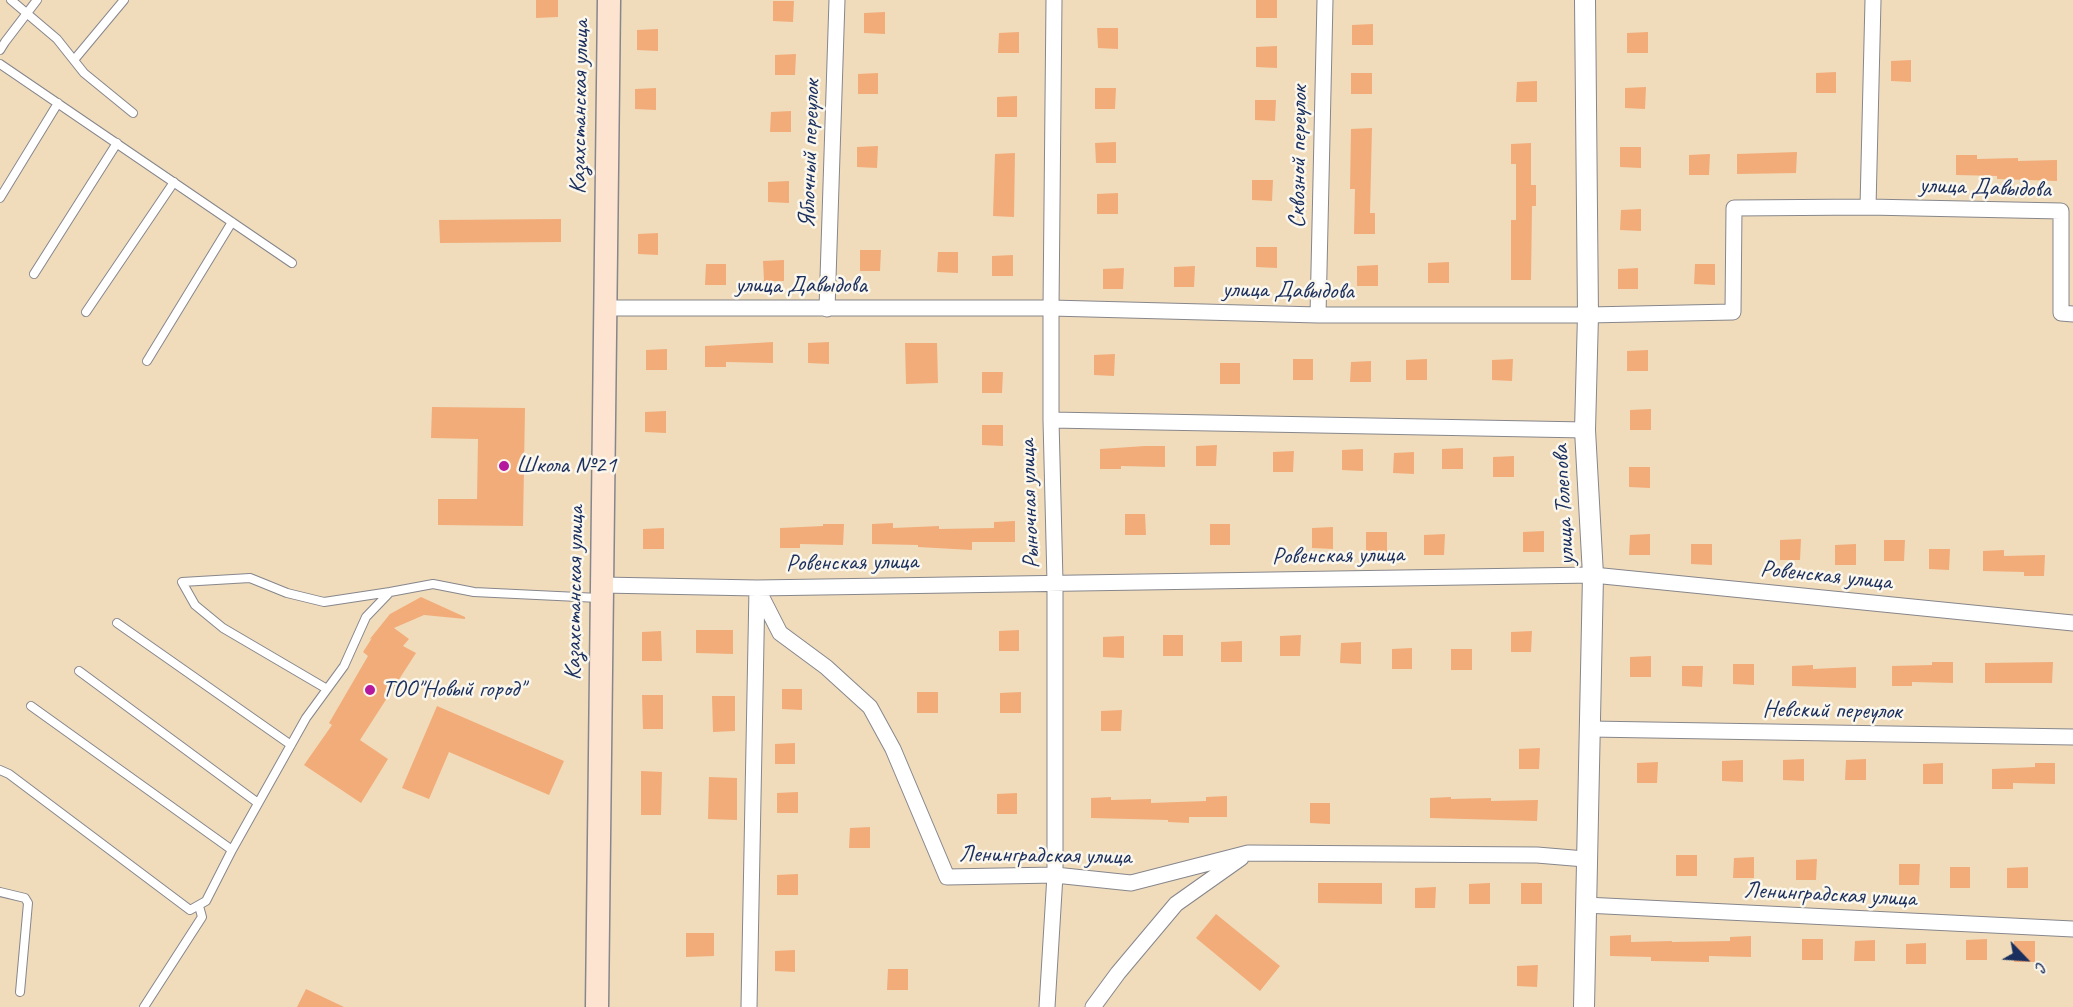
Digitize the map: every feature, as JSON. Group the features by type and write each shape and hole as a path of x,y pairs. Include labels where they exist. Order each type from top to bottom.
{"main road":[{"name":"Казахстанская улица","path":"597,1007 609,0"}],"street":[{"name":"Яблочный переулок","path":"828,309 837,0"},
{"name":"Рыночная улица","path":"1047,1007 1055,875 1055,582 1050,308 1054,0"},
{"name":"Сквозной переулок","path":"1318,315 1324,0"},
{"name":"улица Толепова","path":"1584,1007 1593,575 1585,430 1587,315 1585,0"},
{"path":"1868,207 1873,0"},
{"name":"улица Давыдова","path":"605,308 1050,308 1318,315 1587,315 1732,312 1734,208 1868,207 2061,212 2061,313 2073,314"},
{"path":"1051,420 1585,430"},
{"name":"Ровенская улица","path":"602,592 1055,582 1593,575 2073,623"},
{"path":"749,1007 758,588"},
{"name":"Ленинградская улица","path":"758,588 780,633 826,667 870,707 893,749 947,876 1055,875 1131,883 1248,853 1537,855 1586,859"},
{"name":"Невский переулок","path":"1590,729 2073,737"},
{"path":"1094,1007 1118,973 1176,904 1248,853"},
{"name":"Ленинградская улица","path":"1585,905 2073,930"}],"lane":[{"path":"11,0 57,39 84,73 134,113"},
{"path":"0,51 37,0"},
{"path":"74,60 124,0"},
{"path":"0,64 292,263"},
{"path":"0,198 58,103"},
{"path":"34,274 117,143"},
{"path":"86,312 174,182"},
{"path":"147,361 232,222"},
{"path":"327,689 223,628 195,605 182,582 250,578 287,593 324,602 433,584 474,592 602,592"},
{"path":"0,770 9,774 190,910 199,906 206,901 306,718 344,666 366,617 390,592"},
{"path":"117,623 291,745"},
{"path":"79,671 258,803"},
{"path":"31,706 232,850"},
{"path":"0,892 25,898 28,903 20,992"},
{"path":"144,1007 202,917 199,906"}],"building":[{"path":"536,0 558,0 558,17 536,18"},
{"path":"1256,0 1277,0 1277,18 1256,18"},
{"path":"773,1 794,1 793,22 773,21"},
{"path":"885,12 885,34 864,33 864,13"},
{"path":"1373,24 1373,45 1352,45 1352,25"},
{"path":"1097,28 1118,28 1118,49 1098,48"},
{"path":"658,29 658,51 637,50 637,30"},
{"path":"1019,32 1019,53 998,53 999,33"},
{"path":"1648,32 1648,53 1627,53 1627,33"},
{"path":"1277,46 1277,68 1256,67 1256,47"},
{"path":"796,54 795,75 775,75 775,55"},
{"path":"1911,60 1911,82 1891,81 1891,61"},
{"path":"1836,72 1836,93 1816,93 1816,73"},
{"path":"878,73 878,94 858,94 858,74"},
{"path":"1351,73 1372,73 1372,94 1351,94"},
{"path":"1537,81 1537,102 1516,102 1517,82"},
{"path":"1646,87 1645,109 1625,108 1625,88"},
{"path":"656,88 656,110 635,109 635,89"},
{"path":"1095,88 1116,88 1115,109 1095,109"},
{"path":"1017,96 1017,117 997,117 997,97"},
{"path":"1255,100 1276,100 1275,121 1255,120"},
{"path":"791,111 791,132 770,132 771,112"},
{"path":"1372,128 1370,213 1375,213 1375,234 1354,234 1355,189 1350,189 1351,129"},
{"path":"1116,142 1116,163 1096,163 1095,143"},
{"path":"1531,143 1531,185 1536,185 1536,206 1532,206 1531,280 1511,280 1511,220 1516,220 1516,164 1511,164 1511,144"},
{"path":"878,146 877,168 857,167 857,147"},
{"path":"1620,147 1641,147 1641,168 1620,167"},
{"path":"1797,152 1796,173 1737,174 1737,154"},
{"path":"1015,153 1014,217 993,216 995,154"},
{"path":"1710,154 1709,175 1689,175 1689,155"},
{"path":"1956,155 1977,155 1977,159 2057,160 2057,181 1956,175"},
{"path":"1252,180 1273,180 1272,201 1252,200"},
{"path":"789,181 789,203 768,202 768,182"},
{"path":"1118,193 1118,214 1097,214 1097,194"},
{"path":"1641,209 1641,231 1620,230 1621,210"},
{"path":"561,219 561,242 440,243 439,220"},
{"path":"658,233 658,255 638,254 638,234"},
{"path":"1256,247 1277,247 1277,268 1256,267"},
{"path":"860,250 881,250 880,271 860,271"},
{"path":"938,252 958,252 958,273 937,272"},
{"path":"1013,255 1013,276 992,276 992,256"},
{"path":"784,260 784,281 764,281 763,261"},
{"path":"1449,262 1449,283 1428,283 1428,263"},
{"path":"706,264 726,264 726,285 705,285"},
{"path":"1695,264 1715,264 1715,285 1694,284"},
{"path":"1378,265 1378,286 1357,286 1357,266"},
{"path":"1195,266 1194,287 1174,287 1174,267"},
{"path":"1124,268 1123,289 1103,289 1103,269"},
{"path":"1638,268 1638,289 1618,289 1618,269"},
{"path":"773,342 773,363 726,362 726,367 705,367 705,346"},
{"path":"829,342 829,364 808,363 808,343"},
{"path":"905,343 937,343 938,383 906,384"},
{"path":"667,349 667,370 646,370 646,350"},
{"path":"1648,350 1648,371 1627,371 1627,351"},
{"path":"1115,354 1114,376 1094,375 1094,355"},
{"path":"1293,359 1313,359 1313,380 1293,380"},
{"path":"1427,359 1427,380 1406,380 1406,360"},
{"path":"1513,359 1512,381 1492,380 1492,360"},
{"path":"1371,361 1371,382 1350,382 1351,362"},
{"path":"1220,363 1240,363 1240,384 1220,384"},
{"path":"982,372 1003,372 1002,393 982,393"},
{"path":"432,407 525,408 523,526 438,525 438,499 477,499 478,439 431,438"},
{"path":"1651,409 1651,430 1630,430 1630,410"},
{"path":"666,411 666,433 645,432 645,412"},
{"path":"982,425 1003,425 1003,446 982,445"},
{"path":"1217,445 1216,466 1196,466 1196,446"},
{"path":"1165,446 1165,467 1121,466 1121,469 1100,469 1100,449"},
{"path":"1463,448 1463,469 1442,469 1442,449"},
{"path":"1363,449 1363,471 1342,470 1342,450"},
{"path":"1294,451 1293,472 1273,472 1273,452"},
{"path":"1414,452 1414,474 1393,473 1394,453"},
{"path":"1514,456 1514,477 1493,477 1493,457"},
{"path":"1629,467 1650,467 1650,488 1629,487"},
{"path":"1125,514 1145,514 1146,535 1125,535"},
{"path":"1015,521 1015,542 972,542 972,550 872,544 872,524 893,523 893,528 939,526 939,529 994,528 994,522"},
{"path":"823,524 844,524 843,545 800,544 800,548 780,548 780,528 823,526"},
{"path":"1210,524 1230,524 1230,545 1210,545"},
{"path":"1333,527 1333,549 1312,548 1312,528"},
{"path":"664,528 664,549 643,549 643,529"},
{"path":"1544,531 1544,552 1523,552 1523,532"},
{"path":"1366,532 1387,532 1387,553 1366,553"},
{"path":"1445,534 1444,555 1424,555 1424,535"},
{"path":"1650,534 1650,555 1629,555 1630,535"},
{"path":"1801,539 1800,560 1780,560 1780,540"},
{"path":"1884,540 1905,540 1904,561 1884,561"},
{"path":"1691,544 1712,544 1712,565 1691,564"},
{"path":"1856,544 1856,565 1835,565 1835,545"},
{"path":"1929,549 1950,549 1949,570 1929,569"},
{"path":"2004,550 2004,556 2045,555 2044,576 2024,576 2024,572 1983,571 1983,551"},
{"name":"ТОО\"Новый город\"","path":"421,597 465,619 424,615 394,628 409,639 403,646 416,653 360,740 388,759 361,803 304,765 332,725 329,723 368,656 363,652 372,638 369,640 390,614"},
{"path":"696,630 733,630 733,654 696,653"},
{"path":"1019,630 1019,651 999,651 999,631"},
{"path":"661,631 662,661 642,661 642,632"},
{"path":"1532,631 1531,652 1511,652 1511,632"},
{"path":"1163,635 1183,635 1183,656 1163,656"},
{"path":"1301,635 1300,656 1280,656 1280,636"},
{"path":"1124,636 1124,658 1103,657 1103,637"},
{"path":"1242,641 1242,662 1221,662 1221,642"},
{"path":"1361,642 1361,664 1340,663 1341,643"},
{"path":"1412,648 1412,669 1392,669 1392,649"},
{"path":"1451,649 1472,649 1472,670 1451,670"},
{"path":"1651,656 1651,677 1630,677 1630,657"},
{"path":"1932,662 1953,662 1953,683 1912,682 1912,686 1892,686 1892,666 1932,665"},
{"path":"2053,662 2052,683 1985,683 1985,663"},
{"path":"1733,664 1754,664 1754,685 1733,684"},
{"path":"1813,665 1813,669 1856,667 1856,688 1792,686 1792,666"},
{"path":"1682,666 1703,666 1702,687 1682,686"},
{"path":"782,689 802,689 802,710 782,709"},
{"path":"917,692 938,692 938,713 917,713"},
{"path":"1021,692 1021,713 1000,713 1000,693"},
{"path":"642,695 663,695 663,729 643,729"},
{"path":"712,696 735,696 735,731 713,732"},
{"path":"437,706 564,761 549,795 449,752 429,799 402,788"},
{"path":"1122,710 1121,731 1101,731 1101,711"},
{"path":"795,743 795,764 775,764 775,744"},
{"path":"1540,748 1539,769 1519,769 1519,749"},
{"path":"1804,759 1804,781 1783,780 1783,760"},
{"path":"1866,759 1866,780 1845,780 1846,760"},
{"path":"1743,760 1743,782 1722,781 1722,761"},
{"path":"1658,762 1657,783 1637,783 1637,763"},
{"path":"1943,763 1943,784 1923,784 1923,764"},
{"path":"2035,763 2055,763 2055,784 2013,783 2013,789 1992,789 1992,769 2035,767"},
{"path":"641,771 662,772 661,815 641,815"},
{"path":"709,777 737,778 737,820 708,819"},
{"path":"798,792 798,813 777,813 777,793"},
{"path":"1017,793 1017,814 997,814 997,794"},
{"path":"1227,796 1227,817 1189,817 1189,823 1168,822 1168,820 1091,818 1091,798 1151,799 1151,803 1206,801 1206,797"},
{"path":"1451,797 1451,799 1491,798 1491,801 1538,800 1537,821 1430,818 1430,798"},
{"path":"1310,803 1330,803 1330,824 1310,823"},
{"path":"870,827 870,848 849,848 850,828"},
{"path":"1676,855 1697,855 1697,876 1676,876"},
{"path":"1754,857 1754,878 1733,878 1734,858"},
{"path":"1817,859 1816,880 1796,880 1796,860"},
{"path":"1899,864 1920,864 1919,885 1899,885"},
{"path":"1950,867 1970,867 1970,888 1950,888"},
{"path":"2028,867 2028,888 2007,888 2007,868"},
{"path":"798,874 798,895 777,895 777,875"},
{"path":"1318,883 1382,883 1382,904 1318,903"},
{"path":"1490,883 1490,904 1469,904 1469,884"},
{"path":"1521,883 1542,883 1542,904 1521,904"},
{"path":"1436,887 1435,908 1415,908 1415,888"},
{"path":"1216,914 1280,966 1260,991 1196,938"},
{"path":"686,933 714,933 714,956 686,957"},
{"path":"1631,935 1631,942 1730,941 1730,937 1751,936 1751,957 1709,956 1709,962 1651,961 1651,957 1610,956 1610,936"},
{"path":"1802,939 1823,939 1823,960 1802,960"},
{"path":"1987,939 1987,960 1966,960 1966,940"},
{"path":"1875,940 1875,961 1854,961 1855,941"},
{"path":"2014,941 2035,941 2035,962 2014,962"},
{"path":"1926,943 1926,964 1906,964 1906,944"},
{"path":"795,950 795,972 775,971 775,951"},
{"path":"1538,965 1537,987 1517,986 1517,966"},
{"path":"888,969 908,969 908,990 887,990"},
{"path":"306,989 344,1007 297,1007"}],"place":[{"name":"Школа №21","path":"504,466"},
{"name":"ТОО\"Новый город\"","path":"370,690"}]}
